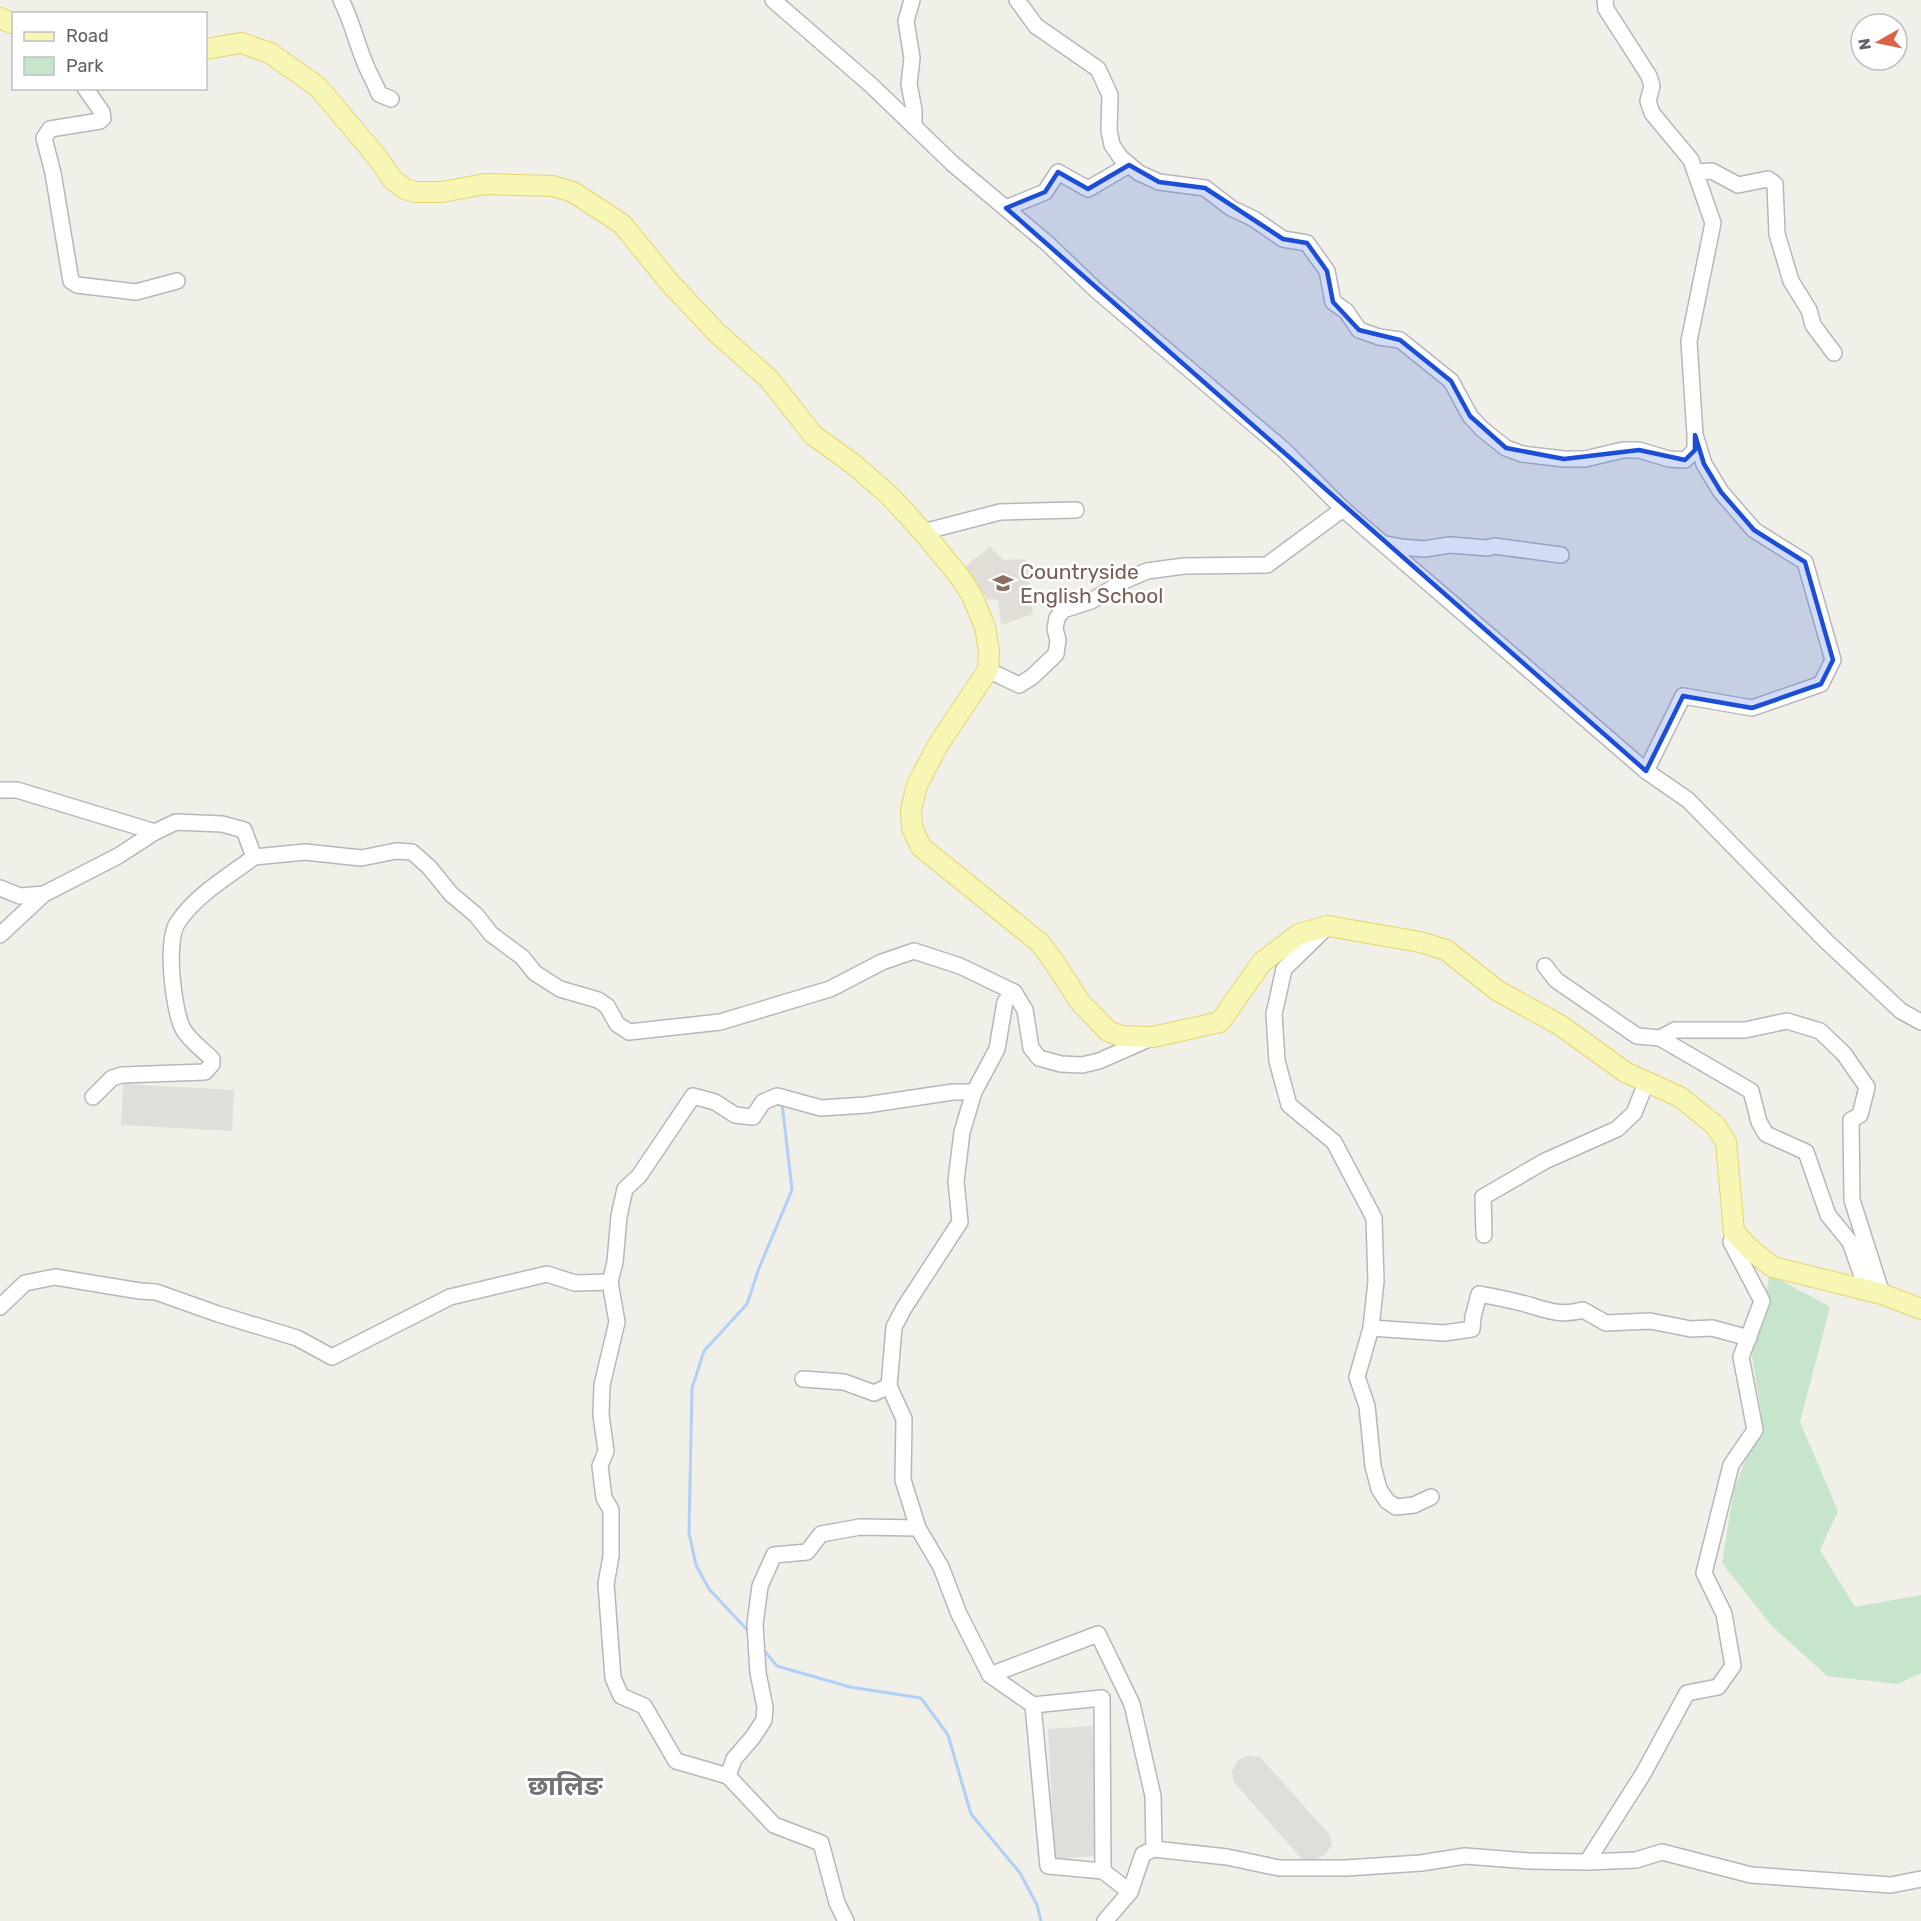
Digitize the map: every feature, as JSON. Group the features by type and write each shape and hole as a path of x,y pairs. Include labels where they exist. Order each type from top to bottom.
{"main road":[{"path":"207,49 241,43 270,53 318,87 393,180 405,189 416,192 442,192 485,184 553,186 573,192 622,224 670,283 717,333 769,379 813,435 852,463 890,496 960,577 972,596 985,627 989,651 988,670 938,746 917,785 911,810 912,828 921,847 937,862 1040,943 1080,1002 1108,1031 1121,1036 1153,1037 1220,1022 1262,962 1299,934 1328,926 1420,942 1446,950 1498,991 1560,1025 1625,1072 1680,1097 1715,1125 1726,1142 1734,1232 1751,1250 1773,1267 1875,1292 1921,1310"}],"street":[{"path":"341,0 351,20 366,66 380,94 391,99"},
{"path":"772,0 872,86 953,164 1006,208 1096,290 1284,450 1343,509 1646,771 1688,800 1826,941 1901,1011 1921,1022"},
{"path":"912,0 906,21 912,57 909,84 914,110 914,127"},
{"path":"1017,0 1036,26 1098,69 1110,95 1109,130 1112,145 1121,158 1139,172 1159,182 1205,188 1231,208 1254,219 1283,239 1307,243 1327,272 1333,302 1346,311 1359,330 1379,337 1400,340 1450,381 1470,417 1494,440 1522,454 1564,459 1585,459 1623,450 1639,450 1669,459 1685,460 1695,450 1689,341 1713,223 1691,160 1652,113 1648,101 1652,86 1649,76 1606,9 1605,0"},
{"path":"86,90 102,112 103,118 100,121 50,129 44,138 53,173 71,281 77,285 136,292 177,281"},
{"path":"1006,208 1045,192 1058,172 1088,189 1129,165"},
{"path":"1696,172 1712,171 1738,185 1768,179 1774,184 1777,234 1791,281 1809,310 1813,326 1834,353"},
{"path":"1646,771 1683,696 1752,708 1821,684 1833,660 1805,562 1754,530 1721,492 1704,464 1695,435"},
{"path":"988,670 1019,684 1032,677 1056,654 1058,640 1055,630 1057,618 1063,610 1091,601 1126,580 1147,571 1184,566 1267,565 1343,509"},
{"path":"923,532 1000,512 1076,510"},
{"path":"1383,543 1401,548 1424,549 1457,545 1488,548 1494,546 1561,555"},
{"path":"0,790 17,790 155,832"},
{"path":"0,935 44,894 118,856 155,832 176,822 222,824 244,830 254,857"},
{"path":"93,1097 112,1078 122,1075 206,1072 212,1065 212,1059 185,1032 177,1016 172,973 172,940 176,923 199,898 254,857 305,852 361,858 396,851 412,852 429,867 451,894 476,915 491,934 522,957 535,973 560,989 598,1000 607,1006 617,1024 629,1032 731,1019 830,989 882,962 914,951 960,966 1014,992 1025,1010 1031,1048 1039,1058 1061,1064 1082,1065 1099,1061 1153,1037"},
{"path":"0,888 20,896 44,894"},
{"path":"1328,926 1284,969 1274,1014 1277,1061 1289,1105 1334,1142 1374,1218 1376,1281 1371,1328 1357,1377 1367,1406 1373,1466 1379,1489 1387,1501 1396,1506 1414,1506 1431,1497"},
{"path":"1545,966 1556,980 1637,1036 1660,1038 1751,1091 1759,1122 1766,1134 1806,1152 1828,1215 1850,1242 1875,1292"},
{"path":"1014,992 1005,1002 997,1049 974,1092 962,1132 956,1181 960,1222 894,1327 889,1386 904,1419 903,1480 918,1528 941,1567 959,1614 990,1675 1032,1705 1102,1698 1103,1871"},
{"path":"1660,1038 1675,1030 1745,1030 1788,1021 1820,1031 1844,1054 1867,1087 1860,1115 1851,1120 1852,1200 1875,1292"},
{"path":"1484,1235 1483,1197 1545,1161 1617,1129 1634,1113 1646,1083"},
{"path":"846,1921 837,1903 821,1843 774,1825 728,1776 676,1761 644,1706 621,1696 613,1678 606,1584 611,1556 611,1510 604,1498 600,1466 606,1451 601,1415 602,1384 617,1322 610,1282 615,1262 619,1216 625,1189 639,1176 693,1096 715,1102 735,1115 753,1117 763,1102 777,1096 821,1108 866,1105 953,1092 974,1092"},
{"path":"1587,1862 1643,1774 1687,1693 1718,1687 1733,1666 1724,1614 1704,1574 1731,1465 1755,1430 1741,1357 1762,1300 1731,1242 1734,1232"},
{"path":"0,1307 25,1283 55,1276 156,1292 297,1338 332,1357 450,1297 547,1274 575,1283 610,1282"},
{"path":"1371,1328 1444,1333 1473,1329 1473,1317 1479,1294 1556,1313 1570,1314 1583,1310 1606,1323 1650,1322 1691,1329 1712,1328 1749,1338"},
{"path":"803,1379 844,1382 873,1393 889,1386"},
{"path":"728,1776 734,1760 764,1720 765,1707 758,1673 755,1624 760,1586 774,1555 807,1552 821,1534 860,1527 918,1528"},
{"path":"990,1675 1098,1634 1132,1704 1153,1796 1154,1849"},
{"path":"1032,1705 1048,1866 1103,1871 1130,1892"},
{"path":"1105,1921 1130,1892 1143,1854 1154,1849 1227,1857 1279,1868 1421,1863 1466,1856 1529,1861 1636,1860 1662,1852 1751,1875 1891,1885 1921,1879"}],"highlighted area":[{"path":"1129,165 1159,182 1205,188 1283,239 1307,243 1327,271 1333,302 1359,330 1400,340 1451,381 1470,416 1506,448 1564,459 1639,450 1685,460 1695,450 1695,435 1704,464 1721,492 1754,530 1805,562 1833,660 1821,684 1752,708 1683,696 1646,771 1006,208 1045,192 1058,172 1088,189"}],"shaded area":[{"name":"Countryside English School","path":"990,547 1004,560 1026,559 1033,614 1001,625 998,600 987,599 965,568"},
{"path":"123,1084 234,1090 232,1131 121,1125"},
{"path":"1092,1726 1099,1856 1055,1859 1048,1729"},
{"path":"1247,1756 1260,1757 1329,1834 1332,1845 1325,1855 1313,1860 1301,1858 1233,1781 1232,1770 1238,1760"}],"green space":[{"path":"1770,1274 1830,1307 1800,1422 1838,1511 1820,1550 1855,1607 1921,1595 1921,1673 1898,1684 1827,1676 1771,1625 1722,1563 1734,1489 1762,1419 1752,1356"}],"waterway":[{"path":"750,1633 709,1589 696,1565 689,1533 692,1388 704,1351 747,1304 759,1268 792,1190 782,1103"},
{"path":"762,1648 777,1666 850,1687 921,1698 948,1735 971,1814 1020,1873 1037,1905 1041,1921"}],"place":[{"name":"Countryside English School","path":"1003,583"}],"district":[{"name":"छालिङ","path":"565,1786"}]}
